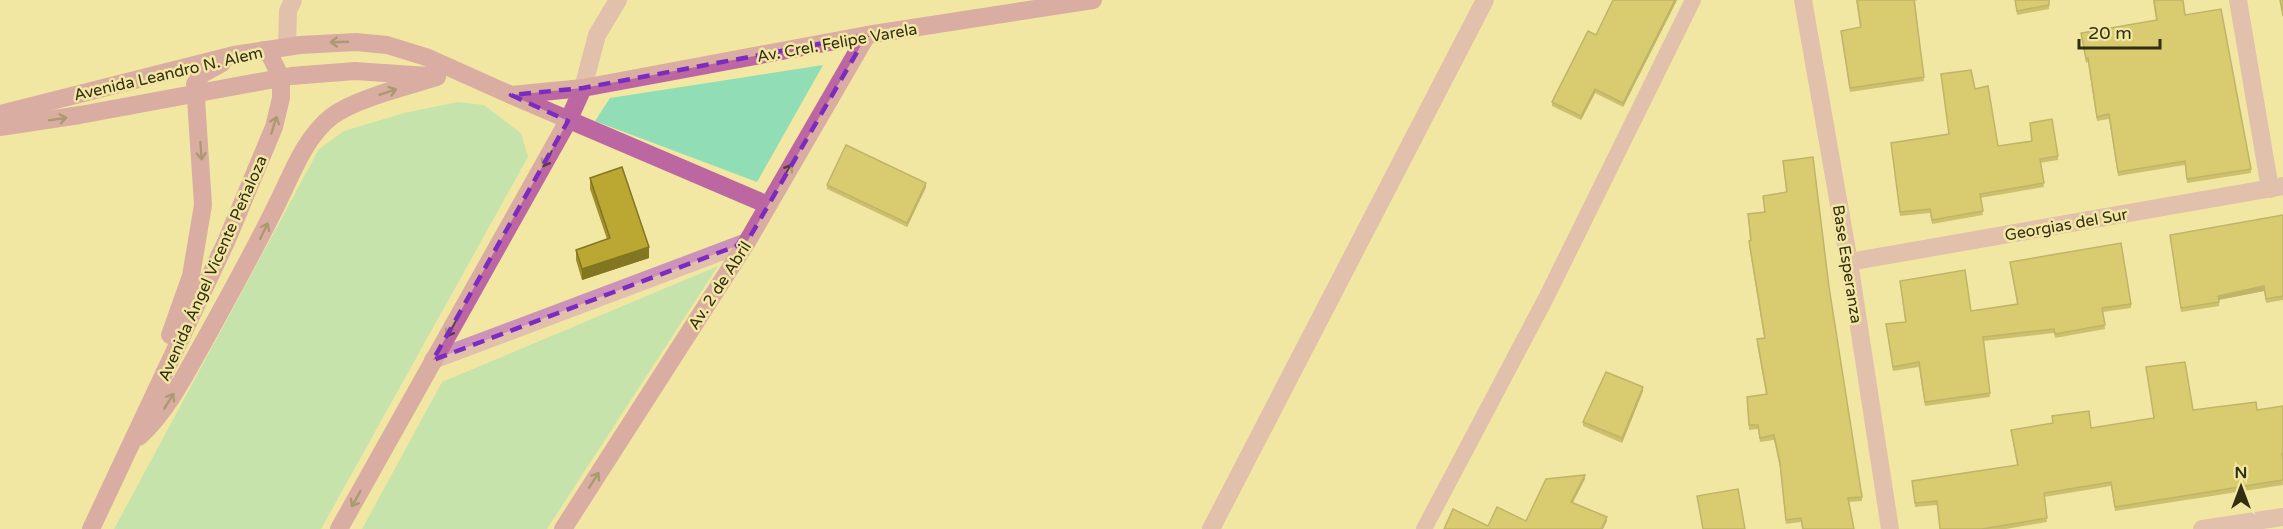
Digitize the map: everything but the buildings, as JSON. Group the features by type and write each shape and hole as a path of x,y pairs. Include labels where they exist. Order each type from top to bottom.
{"street":[{"path":"287,47 288,11 293,0"},
{"path":"339,529 568,121 583,88 597,35 618,0"},
{"name":"Av. Crel. Felipe Varela","path":"583,88 867,35 1093,0"},
{"path":"1211,529 1485,0"},
{"name":"Base Esperanza","path":"1803,0 1848,262 1890,529"},
{"path":"2238,0 2277,188"},
{"name":"Av. 2 de Abril","path":"562,529 747,242 867,35"},
{"name":"Avenida Leandro N. Alem","path":"0,114 243,53 356,42 387,45 426,57 511,95 583,88"},
{"path":"264,50 271,57 281,78"},
{"path":"91,529 113,485 129,434 178,317 191,276 203,205 195,84 202,74 243,53"},
{"name":"Avenida Leandro N. Alem","path":"0,127 318,73 355,71 474,80"},
{"path":"131,445 157,420 188,371 247,265 305,148 320,127 332,116 379,95 437,77"},
{"name":"Avenida Ángel Vicente Peñaloza","path":"113,485 260,164 274,127 281,98 281,78"},
{"path":"511,95 768,205"},
{"name":"Georgias del Sur","path":"1848,262 2277,188"},
{"path":"433,360 747,242"},
{"path":"2202,529 2283,517"}],"lane":[{"path":"1424,529 1546,298 1693,0"}],"highlighted area":[{"path":"867,35 747,242 433,360 568,121 511,95 583,88"}],"green space":[{"path":"823,65 757,182 595,121 610,98"},
{"path":"458,102 484,105 521,133 528,157 321,529 114,529 319,149 344,131 404,113"},
{"path":"718,266 547,529 362,529 442,382"}]}
